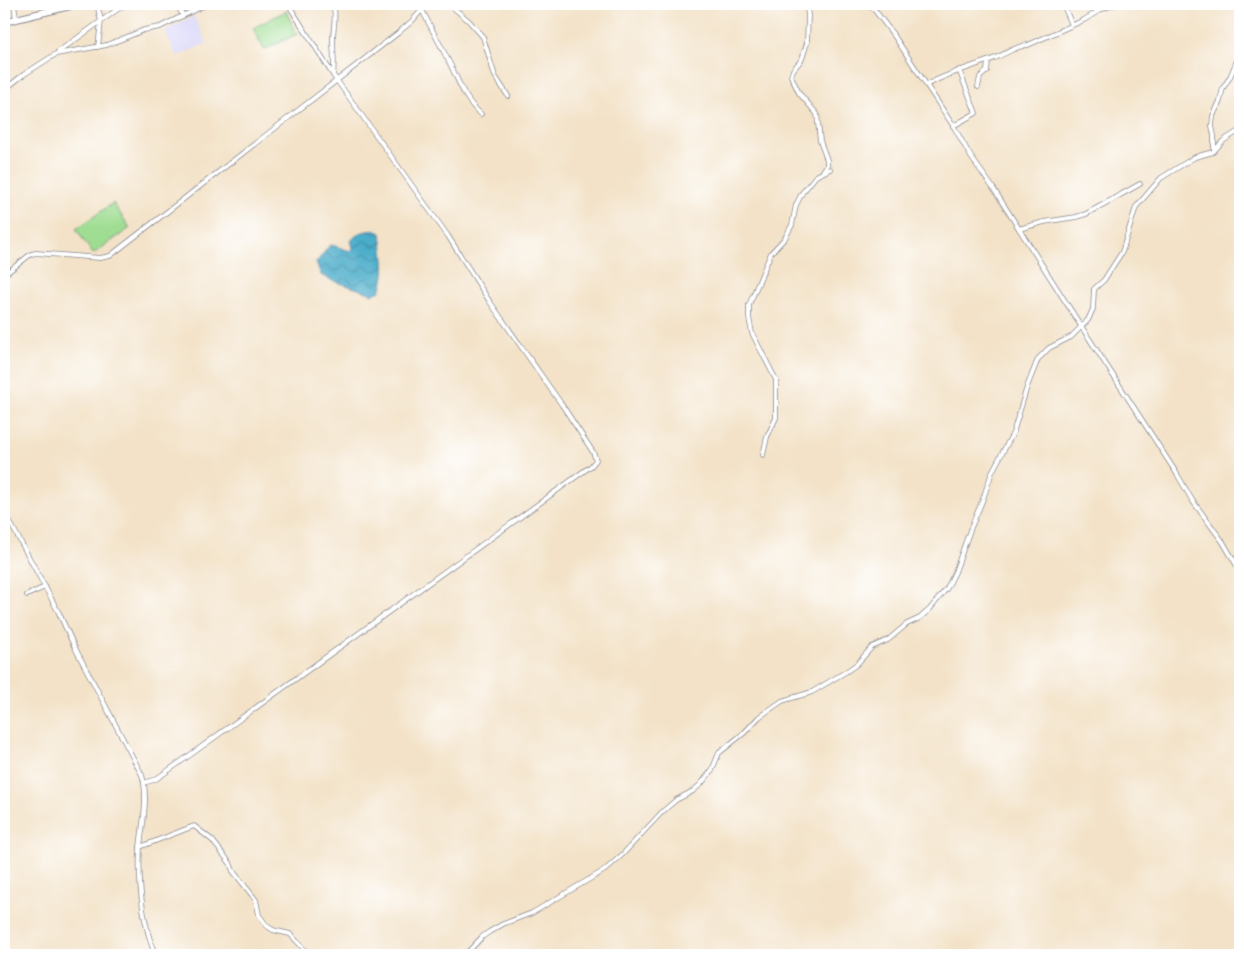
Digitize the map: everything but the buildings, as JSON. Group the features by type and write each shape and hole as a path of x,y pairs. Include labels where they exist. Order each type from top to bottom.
{"highway":[{"path":"4,22 75,4"}],"street":[{"path":"14,4 16,19"},
{"path":"97,4 101,21 98,47"},
{"path":"4,90 23,74 56,54 125,4"},
{"path":"177,4 183,16"},
{"path":"56,54 98,47 144,30 160,27 207,4"},
{"path":"144,783 156,779 179,763 596,462 596,457 562,405 490,302 448,236 333,75 288,4"},
{"path":"333,75 335,64 333,34 336,15 334,4"},
{"path":"417,4 448,60 464,95 472,107 481,114"},
{"path":"4,275 31,254 36,253 92,258 110,256 398,33 427,4"},
{"path":"449,4 469,21 483,37 495,76 508,96"},
{"path":"806,4 808,15 807,43 801,61 793,70 791,76 799,93 817,114 820,141 827,160 827,165 822,173"},
{"path":"870,4 895,38 953,126 971,157 993,188 1192,500 1223,542 1240,571"},
{"path":"1063,4 1072,25"},
{"path":"1099,4 1105,8"},
{"path":"926,85 959,70 988,61 1116,4"},
{"path":"1216,5 1223,4"},
{"path":"1214,151 1212,126 1214,116 1223,88 1240,53"},
{"path":"978,87 980,77 987,71 988,61"},
{"path":"953,126 976,113 959,70"},
{"path":"465,955 489,932 503,924 532,913 605,870 622,855 662,812 676,800 693,791 701,784 712,770 719,753 752,726 759,717 782,701 812,692 847,671 857,664 872,647 888,640 909,622 917,620 930,608 947,588 955,572 994,466 1013,433 1026,387 1038,359 1050,348 1071,337 1088,320 1092,312 1094,289 1104,280 1122,252 1132,216 1139,203 1163,176 1196,157 1214,151 1223,141 1240,130"},
{"path":"763,455 767,437 776,418 776,380 752,333 749,305 771,253 785,238 792,225 796,205 802,193 816,176 830,169"},
{"path":"1019,229 1086,214 1140,184"},
{"path":"4,511 135,760 144,783 145,796 139,869 147,928 156,955"},
{"path":"26,595 45,587"},
{"path":"140,847 194,826 212,840 230,864 256,900 259,915 268,928 290,934 307,955"}],"shaded area":[{"path":"194,16 207,43 177,56 165,31"}],"green space":[{"path":"286,11 297,34 264,50 253,28"},
{"path":"113,203 130,228 93,254 76,229"}],"water":[{"path":"374,230 381,233 384,255 384,277 380,291 373,294 321,275 316,263 330,245 352,251 351,241 353,238 361,233"}]}
